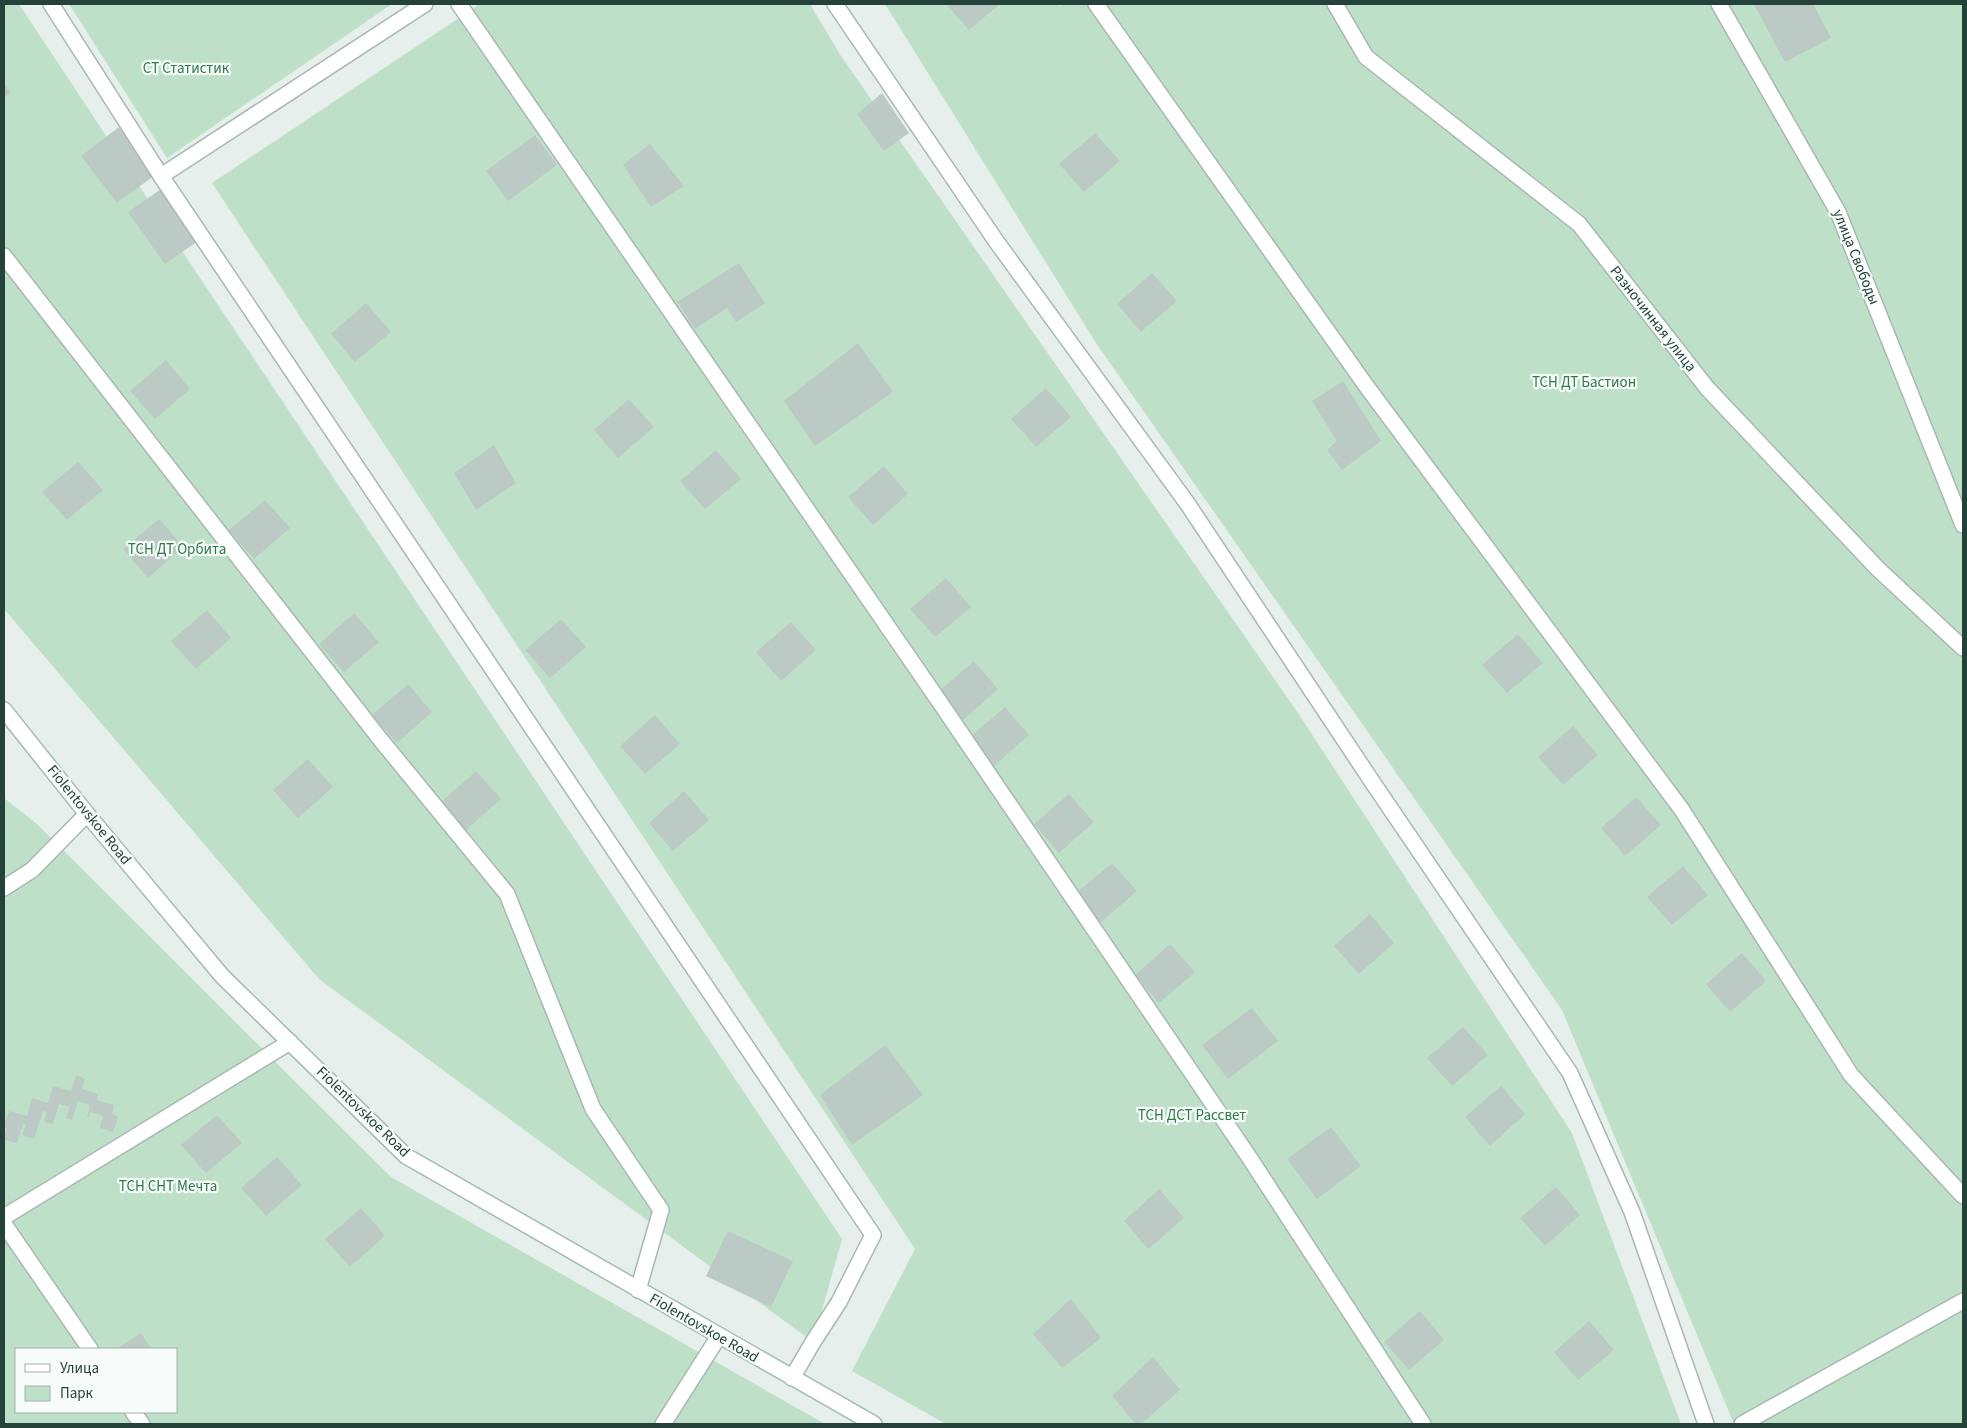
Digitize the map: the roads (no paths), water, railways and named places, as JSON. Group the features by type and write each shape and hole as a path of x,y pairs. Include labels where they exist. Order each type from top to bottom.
{"street":[{"path":"51,4 161,176 873,1235 839,1302 792,1378"},
{"path":"161,176 425,4"},
{"path":"459,4 941,704 1232,1132 1423,1424"},
{"path":"835,4 996,241 1187,503 1373,783 1570,1074 1632,1212 1706,1424"},
{"path":"1096,4 1367,387 1682,810 1852,1075 1963,1196"},
{"name":"Разночинная улица","path":"1335,4 1366,57 1579,224 1707,388 1878,570 1963,648"},
{"name":"улица Свободы","path":"1719,4 1838,212 1963,525"},
{"path":"4,256 380,739 507,894 593,1109 661,1210 638,1290"},
{"name":"Fiolentovskoe Road","path":"4,710 87,814 222,976 406,1156 874,1424"},
{"path":"4,888 32,870 87,814"},
{"path":"4,1217 290,1042"},
{"path":"4,1224 89,1348"},
{"path":"1742,1424 1963,1301"},
{"path":"663,1424 720,1336"},
{"path":"134,1413 142,1424"}],"park label":[{"name":"СТ Статистик","path":"186,68"},
{"name":"ТСН ДТ Бастион","path":"1584,382"},
{"name":"ТСН ДТ Орбита","path":"177,549"},
{"name":"ТСН ДСТ Рассвет","path":"1192,1115"},
{"name":"ТСН СНТ Мечта","path":"168,1186"}]}
